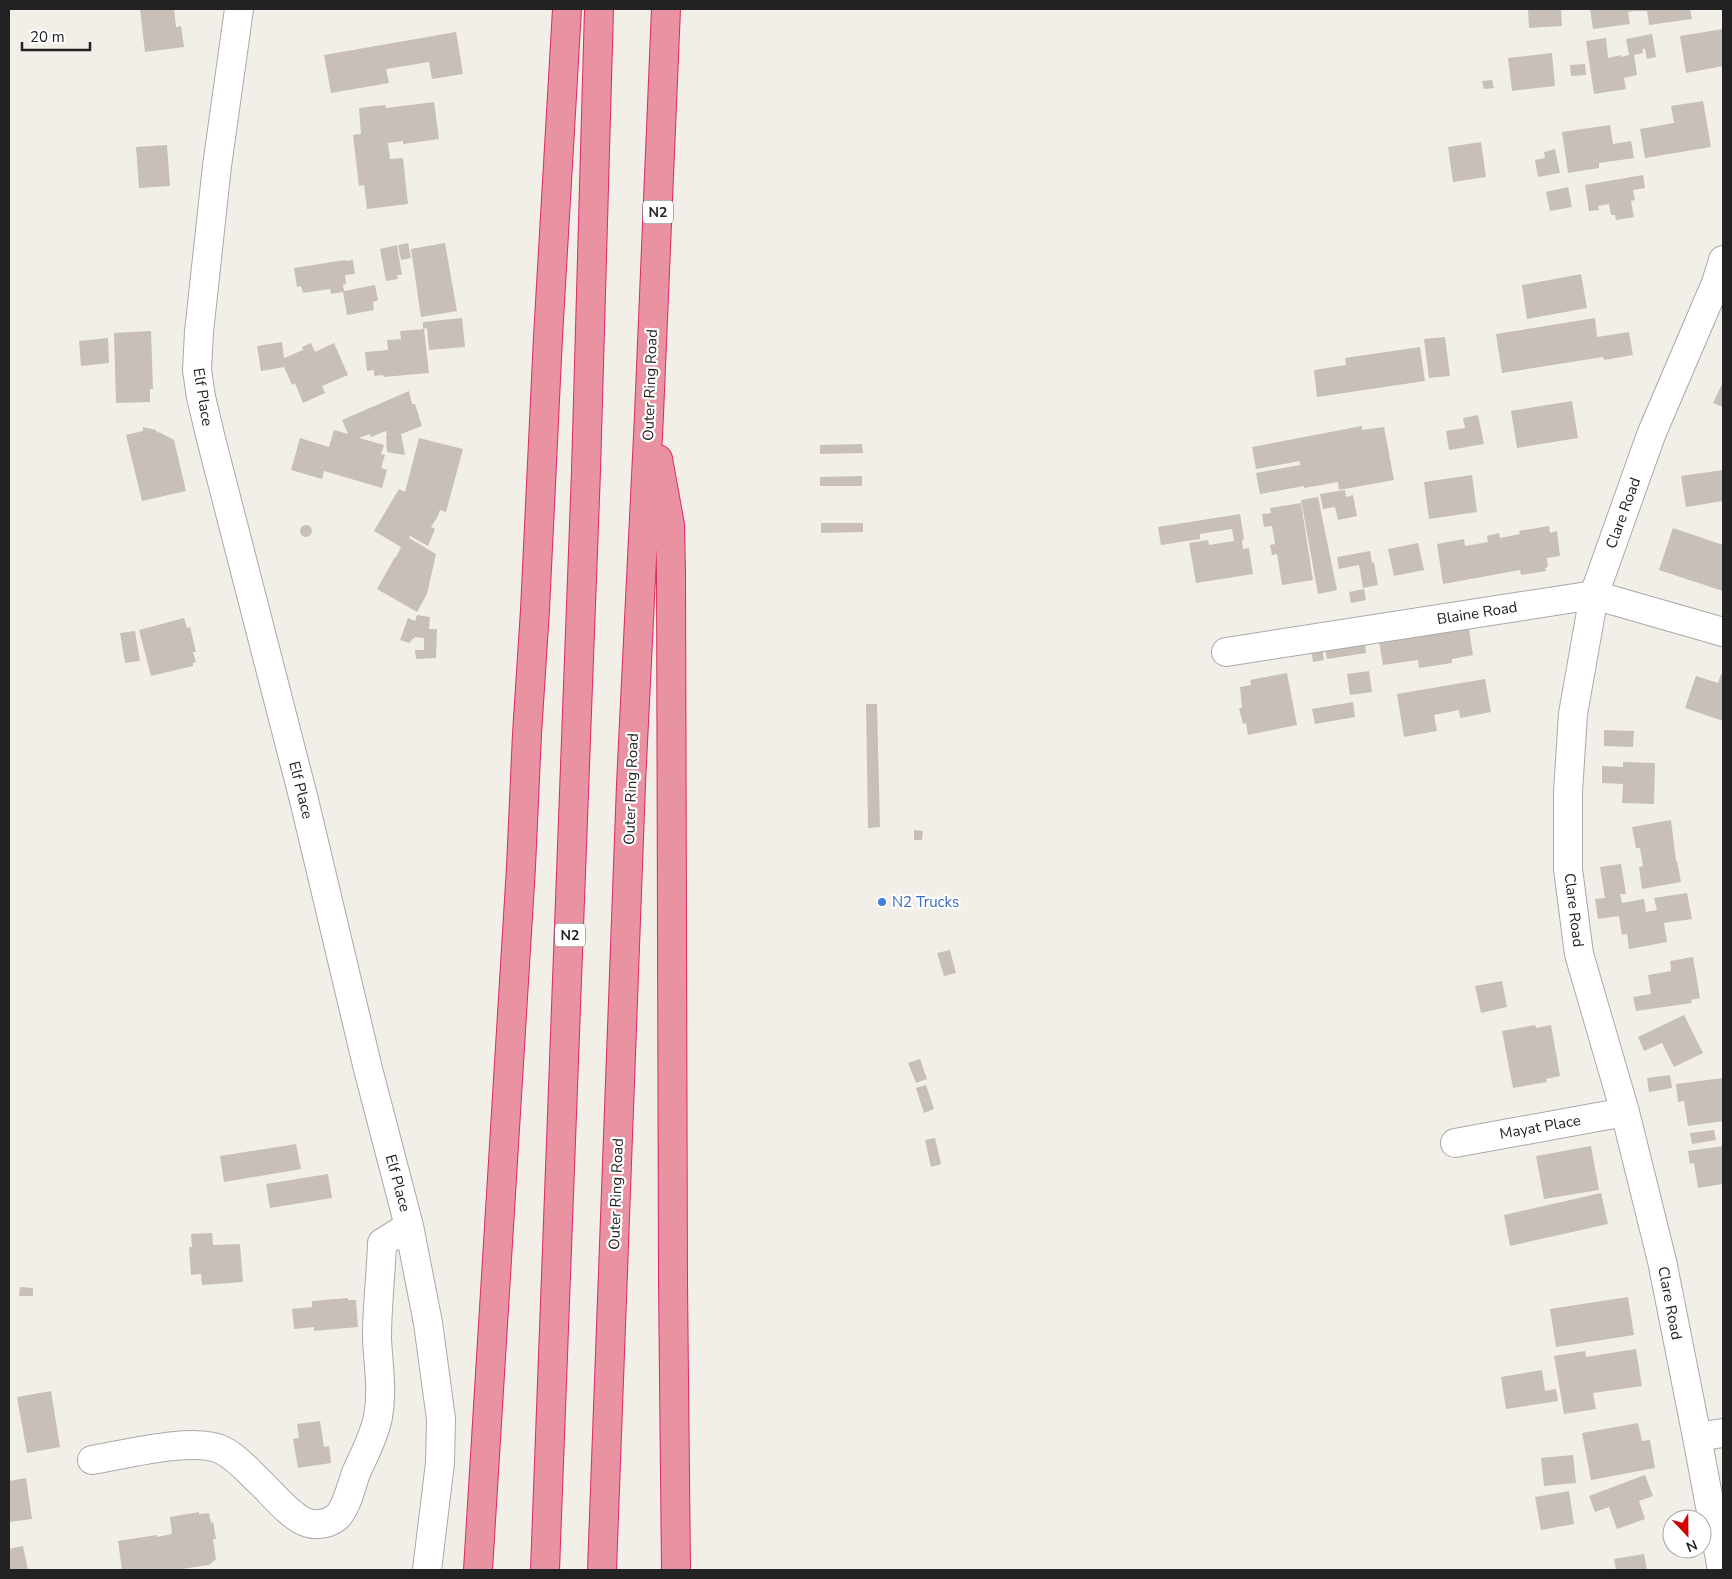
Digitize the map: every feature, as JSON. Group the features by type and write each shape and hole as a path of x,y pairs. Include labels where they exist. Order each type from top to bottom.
{"highway":[{"path":"478,1570 521,876 526,734 568,9"},
{"name":"N2","path":"545,1570 586,471 599,9"},
{"name":"Outer Ring Road","path":"602,1570 631,784 666,9"},
{"path":"649,415 670,525 676,1570"}],"street":[{"name":"Elf Place","path":"239,9 215,185 199,332 197,370 210,439 304,800 368,1069 409,1226 428,1323 441,1419 440,1463 427,1570"},
{"name":"Clare Road","path":"1721,275 1651,435 1594,595 1573,714 1568,792 1568,869 1579,954 1625,1112 1662,1261 1710,1435 1722,1570"},
{"name":"Blaine Road","path":"1226,652 1594,595 1723,632"},
{"name":"Mayat Place","path":"1455,1143 1625,1112"},
{"path":"92,1460 153,1449 208,1445 222,1450 236,1459 301,1520 319,1525 331,1521 339,1515 348,1500 356,1473 370,1443 378,1417 380,1386 377,1337 382,1244 409,1226"}],"building":[{"path":"140,9 174,9 176,27 181,26 184,47 145,52"},
{"path":"1528,9 1561,9 1562,26 1529,28"},
{"path":"1590,9 1690,9 1692,19 1649,25 1647,11 1634,11 1628,12 1630,24 1593,29"},
{"path":"1723,29 1723,66 1686,73 1680,36"},
{"path":"456,32 463,74 432,79 429,62 386,69 389,83 331,93 324,55"},
{"path":"1652,34 1656,57 1647,59 1645,49 1642,49 1643,53 1634,55 1637,75 1624,78 1626,89 1594,94 1586,41 1606,38 1608,58 1621,55 1621,57 1629,55 1626,39"},
{"path":"1552,53 1555,86 1512,91 1508,58"},
{"path":"1585,64 1586,75 1571,76 1570,65"},
{"path":"1492,80 1494,88 1484,89 1482,81"},
{"path":"1703,101 1711,147 1645,158 1640,129 1674,123 1671,106"},
{"path":"434,102 439,139 403,144 403,141 388,143 390,159 403,158 408,204 367,209 364,185 359,186 353,135 361,134 359,108 385,105 386,108"},
{"path":"1610,125 1613,144 1631,141 1634,158 1599,163 1599,168 1568,173 1562,132"},
{"path":"1481,142 1486,177 1453,182 1448,147"},
{"path":"167,145 170,186 139,188 136,147"},
{"path":"1555,149 1560,173 1538,177 1535,160 1545,158 1544,152"},
{"path":"1643,175 1645,188 1633,190 1635,200 1631,201 1634,217 1616,220 1615,215 1611,215 1609,204 1598,206 1599,210 1589,211 1585,185"},
{"path":"1568,187 1572,207 1550,211 1546,192"},
{"path":"408,243 411,258 401,260 398,245"},
{"path":"445,243 457,311 421,317 411,249"},
{"path":"397,245 402,275 397,275 398,279 386,281 380,249"},
{"path":"353,260 355,274 345,275 346,284 343,285 344,291 375,285 378,300 373,302 374,310 347,315 343,292 331,294 330,289 303,293 301,286 297,287 294,268"},
{"path":"1581,274 1587,308 1527,319 1522,285"},
{"path":"462,318 465,347 429,350 427,328 423,329 423,322"},
{"path":"1595,318 1597,337 1629,332 1633,355 1604,360 1603,357 1502,373 1496,334"},
{"path":"424,329 429,373 384,377 383,375 374,376 374,370 367,371 365,352 388,350 387,340 401,339 400,331"},
{"path":"151,331 153,389 150,389 150,402 116,403 114,333"},
{"path":"1445,337 1450,376 1429,378 1424,339"},
{"path":"108,338 109,363 81,366 79,341"},
{"path":"282,342 284,358 303,350 302,347 311,343 315,352 334,343 348,375 322,386 325,393 303,403 295,383 292,385 284,367 261,371 257,346"},
{"path":"1420,347 1425,381 1317,397 1314,370 1346,365 1345,358"},
{"path":"1723,382 1723,407 1713,403"},
{"path":"409,391 412,404 415,404 422,426 401,434 405,455 387,452 386,431 371,437 370,434 359,438 384,445 381,454 385,455 381,468 387,470 382,488 324,471 322,479 291,470 300,438 329,447 334,430 348,434 342,420"},
{"path":"1572,401 1578,438 1517,448 1511,411"},
{"path":"1478,415 1484,444 1449,450 1446,431 1465,428 1463,418"},
{"path":"1362,426 1362,430 1384,427 1394,480 1339,490 1338,482 1260,494 1256,473 1300,465 1300,461 1256,469 1252,447"},
{"path":"143,427 156,430 157,433 159,432 174,440 186,491 142,501 126,435 143,431"},
{"path":"419,438 463,449 446,512 440,510 431,527 435,529 428,546 410,536 409,538 436,554 427,594 417,612 377,589 401,547 374,531 399,489 405,492"},
{"path":"862,444 863,453 820,454 820,445"},
{"path":"1723,470 1723,501 1686,507 1681,476"},
{"path":"1472,475 1477,512 1429,519 1424,482"},
{"path":"862,476 862,486 820,486 820,477"},
{"path":"1345,490 1346,497 1353,495 1357,516 1338,520 1335,507 1323,509 1320,494"},
{"path":"1318,497 1337,590 1318,594 1301,500"},
{"path":"1301,503 1313,580 1282,585 1277,554 1272,555 1270,545 1275,544 1272,526 1264,527 1262,514 1271,513 1270,508"},
{"path":"1240,514 1244,539 1242,540 1243,549 1249,548 1253,574 1196,583 1189,543 1208,540 1209,545 1234,541 1232,529 1200,534 1200,539 1161,545 1158,527"},
{"path":"821,523 863,523 863,532 821,533"},
{"path":"304,525 308,525 312,531 308,537 304,537 300,533 300,529"},
{"path":"1549,526 1550,533 1557,531 1560,556 1547,558 1548,567 1545,568 1546,571 1521,575 1520,570 1443,584 1437,544 1464,539 1465,546 1488,542 1487,536 1499,533 1500,538 1520,534 1519,531"},
{"path":"1673,528 1723,545 1723,591 1659,570"},
{"path":"1418,543 1424,570 1394,576 1388,549"},
{"path":"1370,551 1378,585 1363,588 1359,565 1339,569 1337,557"},
{"path":"1364,589 1366,600 1351,603 1349,592"},
{"path":"417,615 430,617 429,629 437,629 436,658 416,659 415,650 424,650 424,638 415,637 410,643 400,640 408,618 415,621"},
{"path":"184,618 187,628 190,627 196,652 193,652 196,662 193,663 193,666 151,676 139,630"},
{"path":"1468,623 1473,655 1452,659 1452,663 1419,668 1418,660 1383,665 1379,642"},
{"path":"135,631 140,661 125,663 120,633"},
{"path":"1364,638 1366,653 1327,659 1324,644"},
{"path":"1322,647 1324,660 1313,662 1311,648"},
{"path":"1369,671 1372,692 1350,695 1347,674"},
{"path":"1287,673 1297,725 1248,735 1246,723 1243,724 1239,708 1242,708 1240,687 1251,685 1250,680"},
{"path":"1721,674 1723,675 1723,721 1685,708 1696,676 1718,683"},
{"path":"1485,679 1491,712 1460,718 1459,710 1434,715 1437,731 1404,737 1397,694"},
{"path":"1353,702 1355,717 1315,724 1312,709"},
{"path":"866,704 877,704 880,827 868,828"},
{"path":"1604,730 1634,731 1633,747 1604,746"},
{"path":"1623,762 1655,763 1654,804 1622,803 1623,784 1602,783 1602,766 1623,767"},
{"path":"1671,820 1676,861 1681,882 1642,889 1639,867 1643,866 1640,848 1636,848 1632,827"},
{"path":"914,830 923,831 922,840 914,840"},
{"path":"1621,864 1626,894 1620,894 1622,903 1644,899 1646,912 1657,910 1654,898 1687,893 1692,919 1664,923 1667,942 1629,949 1627,934 1622,935 1619,916 1598,919 1595,899 1605,898 1600,867"},
{"path":"950,950 956,973 944,976 937,953"},
{"path":"1693,957 1700,998 1691,1000 1692,1003 1636,1011 1633,997 1651,994 1648,975 1671,971 1670,961"},
{"path":"1502,981 1507,1007 1481,1013 1475,986"},
{"path":"1684,1015 1703,1053 1674,1067 1662,1043 1644,1051 1638,1037"},
{"path":"1535,1025 1536,1028 1551,1025 1560,1076 1546,1079 1547,1082 1513,1088 1502,1031"},
{"path":"920,1059 927,1079 916,1083 908,1063"},
{"path":"1670,1075 1672,1088 1649,1092 1647,1078"},
{"path":"1723,1078 1723,1121 1688,1126 1684,1101 1678,1102 1676,1084"},
{"path":"926,1085 934,1109 924,1113 916,1088"},
{"path":"1714,1130 1716,1140 1692,1144 1690,1133"},
{"path":"935,1138 941,1164 931,1167 925,1140"},
{"path":"296,1144 301,1169 224,1182 220,1156"},
{"path":"1591,1146 1599,1190 1544,1199 1536,1156"},
{"path":"1723,1146 1723,1184 1698,1188 1694,1163 1690,1164 1688,1151"},
{"path":"328,1174 332,1198 270,1208 266,1184"},
{"path":"1601,1193 1608,1224 1510,1246 1504,1215"},
{"path":"212,1233 213,1245 240,1244 243,1282 202,1285 201,1274 191,1275 189,1247 192,1247 191,1234"},
{"path":"20,1287 33,1288 33,1296 19,1296"},
{"path":"1628,1297 1634,1335 1556,1347 1550,1309"},
{"path":"348,1298 348,1300 356,1300 358,1327 314,1331 314,1327 294,1329 292,1309 312,1307 312,1301"},
{"path":"1636,1349 1642,1386 1593,1393 1596,1409 1564,1414 1554,1356 1585,1351 1586,1357"},
{"path":"1542,1370 1545,1391 1556,1389 1558,1401 1506,1409 1501,1377"},
{"path":"51,1391 60,1447 27,1453 17,1397"},
{"path":"320,1421 324,1447 329,1446 331,1463 298,1468 293,1439 299,1438 297,1424"},
{"path":"1638,1423 1642,1441 1650,1440 1655,1468 1591,1480 1582,1433"},
{"path":"1573,1455 1576,1483 1544,1486 1541,1458"},
{"path":"1645,1475 1653,1496 1639,1501 1645,1519 1617,1529 1609,1507 1595,1512 1589,1496"},
{"path":"26,1478 32,1519 9,1522 9,1481"},
{"path":"1569,1491 1574,1524 1541,1530 1535,1497"},
{"path":"199,1512 199,1514 209,1513 211,1523 213,1522 216,1539 213,1539 216,1559 209,1565 175,1570 122,1570 118,1541 172,1534 170,1517"},
{"path":"23,1546 28,1570 9,1570 9,1549"},
{"path":"1644,1554 1647,1570 1616,1570 1614,1559"}],"place":[{"name":"N2 Trucks","path":"882,902"}]}
